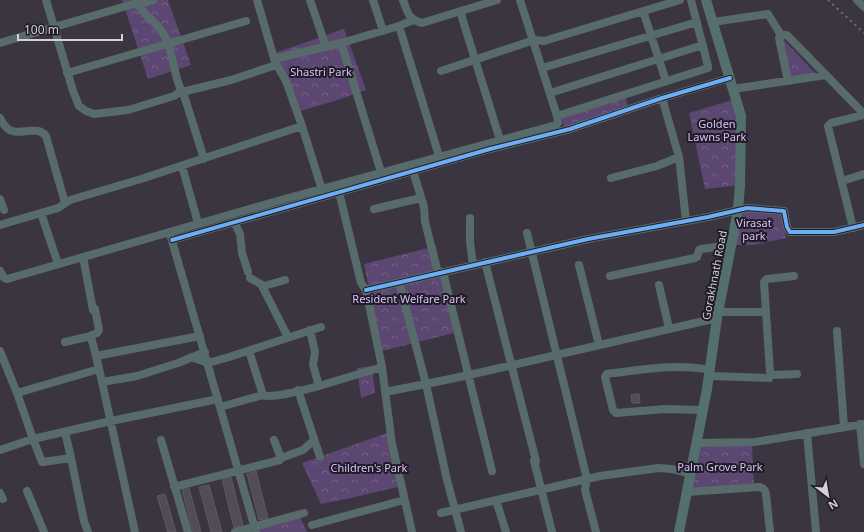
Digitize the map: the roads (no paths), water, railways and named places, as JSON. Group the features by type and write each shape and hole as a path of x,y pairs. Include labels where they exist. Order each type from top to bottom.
{"main road":[{"name":"Gorakhnath Road","path":"679,532 703,410 718,315 738,210 740,185 741,116 706,0"}],"street":[{"path":"46,0 67,73 79,106 94,114 128,110 174,96 182,92 231,80 275,62 384,31 413,20"},
{"path":"0,43 137,3 153,0"},
{"path":"257,0 275,62 286,81 323,192"},
{"path":"310,0 326,47"},
{"path":"373,0 384,31"},
{"path":"403,0 408,14 413,20 422,23 497,0"},
{"path":"0,271 4,278 7,279 83,257 234,222 381,172 558,124 557,116 534,40 520,0"},
{"path":"441,71 534,40 544,41 680,0"},
{"path":"557,116 708,68 691,0"},
{"path":"857,0 864,7"},
{"path":"137,3 160,29 168,44 204,159"},
{"path":"460,11 500,140"},
{"path":"643,11 666,81"},
{"path":"713,22 768,14 781,35 779,38 788,81"},
{"path":"67,73 246,21"},
{"path":"542,68 696,22"},
{"path":"399,26 439,156"},
{"path":"781,35 787,35 864,114 831,123 829,125 852,228"},
{"path":"341,43 381,172"},
{"path":"550,93 703,45"},
{"path":"733,89 826,75"},
{"path":"170,236 198,224 323,192 339,192 490,149 570,129 662,98 730,78"},
{"path":"662,98 679,157 686,221"},
{"path":"0,118 5,126 11,131 39,131 44,133 65,203"},
{"path":"0,225 58,208 65,203 302,126"},
{"path":"611,178 657,166 679,157"},
{"path":"182,166 198,224"},
{"path":"413,171 424,206 425,222 469,376 492,471"},
{"path":"842,181 864,174"},
{"path":"339,192 361,283 366,290 382,367 392,444 412,532"},
{"path":"374,209 421,198"},
{"path":"0,199 4,210"},
{"path":"366,290 588,239 747,208 782,210 785,212 787,227 790,232 834,232 864,225"},
{"path":"41,213 58,264"},
{"path":"470,218 470,242 473,265"},
{"path":"234,222 240,234 242,253 249,275 264,286 264,289 288,337"},
{"path":"527,233 558,354 587,479 585,490 596,532"},
{"path":"170,236 205,352 255,529"},
{"path":"610,276 695,258 701,249 731,245"},
{"path":"64,342 91,336 99,330 83,257"},
{"path":"486,262 552,532"},
{"path":"578,265 599,345"},
{"path":"794,276 765,280 771,374 797,374"},
{"path":"264,286 285,280"},
{"path":"399,282 426,384 447,480 461,532"},
{"path":"659,285 669,328"},
{"path":"385,392 469,376 718,315 766,312"},
{"path":"191,357 208,363 249,351 321,326"},
{"path":"310,330 314,348 313,365 319,386"},
{"path":"837,331 844,427"},
{"path":"91,336 111,421 134,532"},
{"path":"96,356 200,336"},
{"path":"0,350 42,462 71,458"},
{"path":"249,351 263,395"},
{"path":"102,382 137,376 205,352"},
{"path":"703,410 665,409 616,413 613,410 605,377 607,374 680,366 709,373 769,378"},
{"path":"0,450 33,439 111,421 263,395 280,394 319,386 382,367"},
{"path":"17,393 99,369"},
{"path":"298,390 320,457"},
{"path":"697,442 755,442 862,424 864,464"},
{"path":"65,432 84,520 88,532"},
{"path":"807,433 816,532"},
{"path":"161,440 188,532"},
{"path":"274,440 281,458"},
{"path":"174,488 280,460 281,458 303,450 314,440"},
{"path":"441,513 587,479 658,468 672,469 691,474"},
{"path":"687,492 762,488 765,490 766,494 770,532"},
{"path":"27,491 44,532"},
{"path":"312,525 404,500"},
{"path":"496,500 506,532"},
{"path":"235,532 255,529 304,513"}],"railway":[{"path":"828,0 864,33"}],"park label":[{"name":"Shastri Park","path":"321,71"},
{"name":"Golden Lawns Park","path":"717,129"},
{"name":"Virasat park","path":"754,228"},
{"name":"Resident Welfare Park","path":"409,298"},
{"name":"Palm Grove Park","path":"720,466"},
{"name":"Children's Park","path":"369,467"}]}
